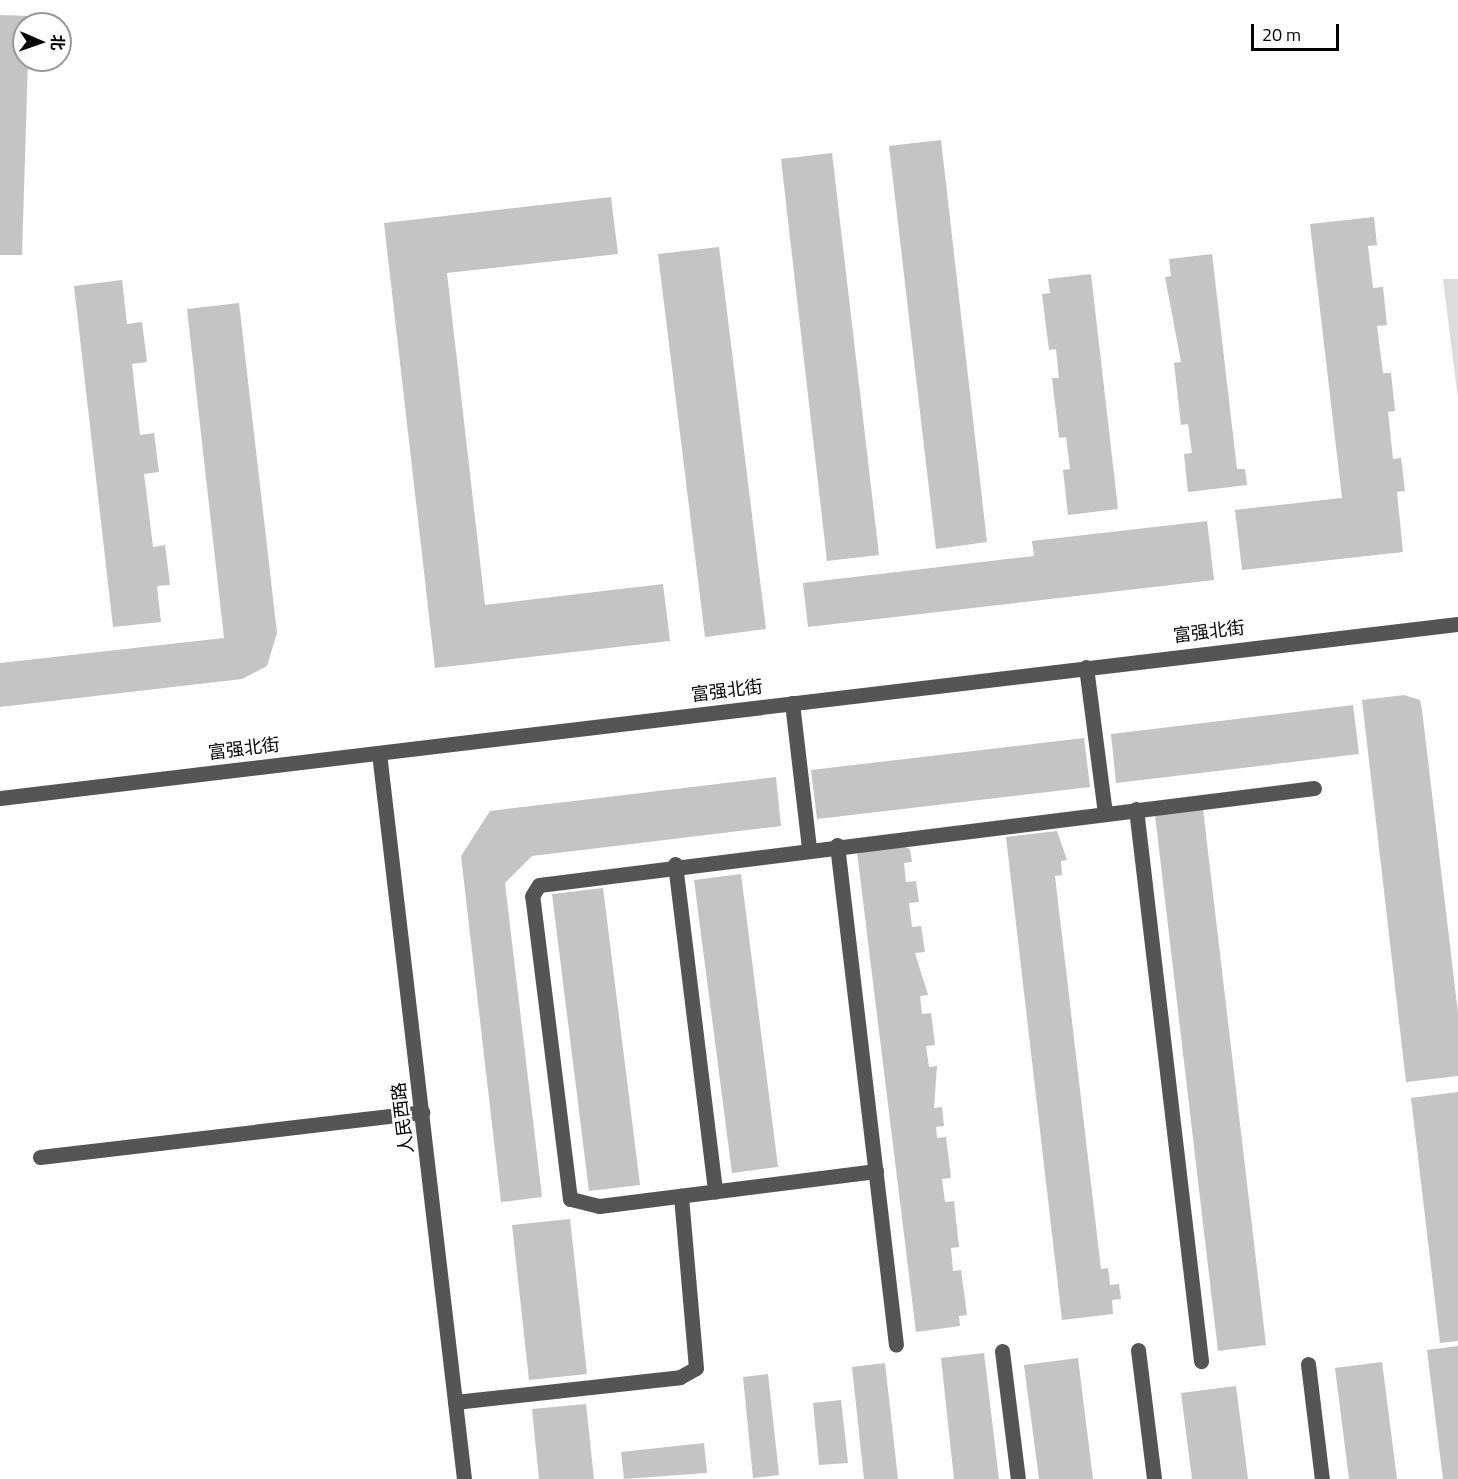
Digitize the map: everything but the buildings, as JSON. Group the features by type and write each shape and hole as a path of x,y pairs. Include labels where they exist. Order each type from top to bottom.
{"street":[{"name":"富强北街","path":"0,798 1458,624"},
{"path":"1086,667 1105,813"},
{"path":"792,702 809,848"},
{"name":"人民西路","path":"379,753 465,1479"},
{"path":"876,1171 599,1206 570,1198 532,897 551,879 1314,788"},
{"path":"1136,809 1201,1361"},
{"path":"837,845 896,1345"},
{"path":"675,864 715,1192"},
{"path":"40,1157 422,1112"},
{"path":"455,1402 680,1377 696,1368 681,1196"},
{"path":"1138,1350 1154,1479"},
{"path":"1002,1352 1018,1479"},
{"path":"1308,1364 1322,1479"}],"shaded area":[{"path":"1443,279 1458,279 1458,399"}]}
